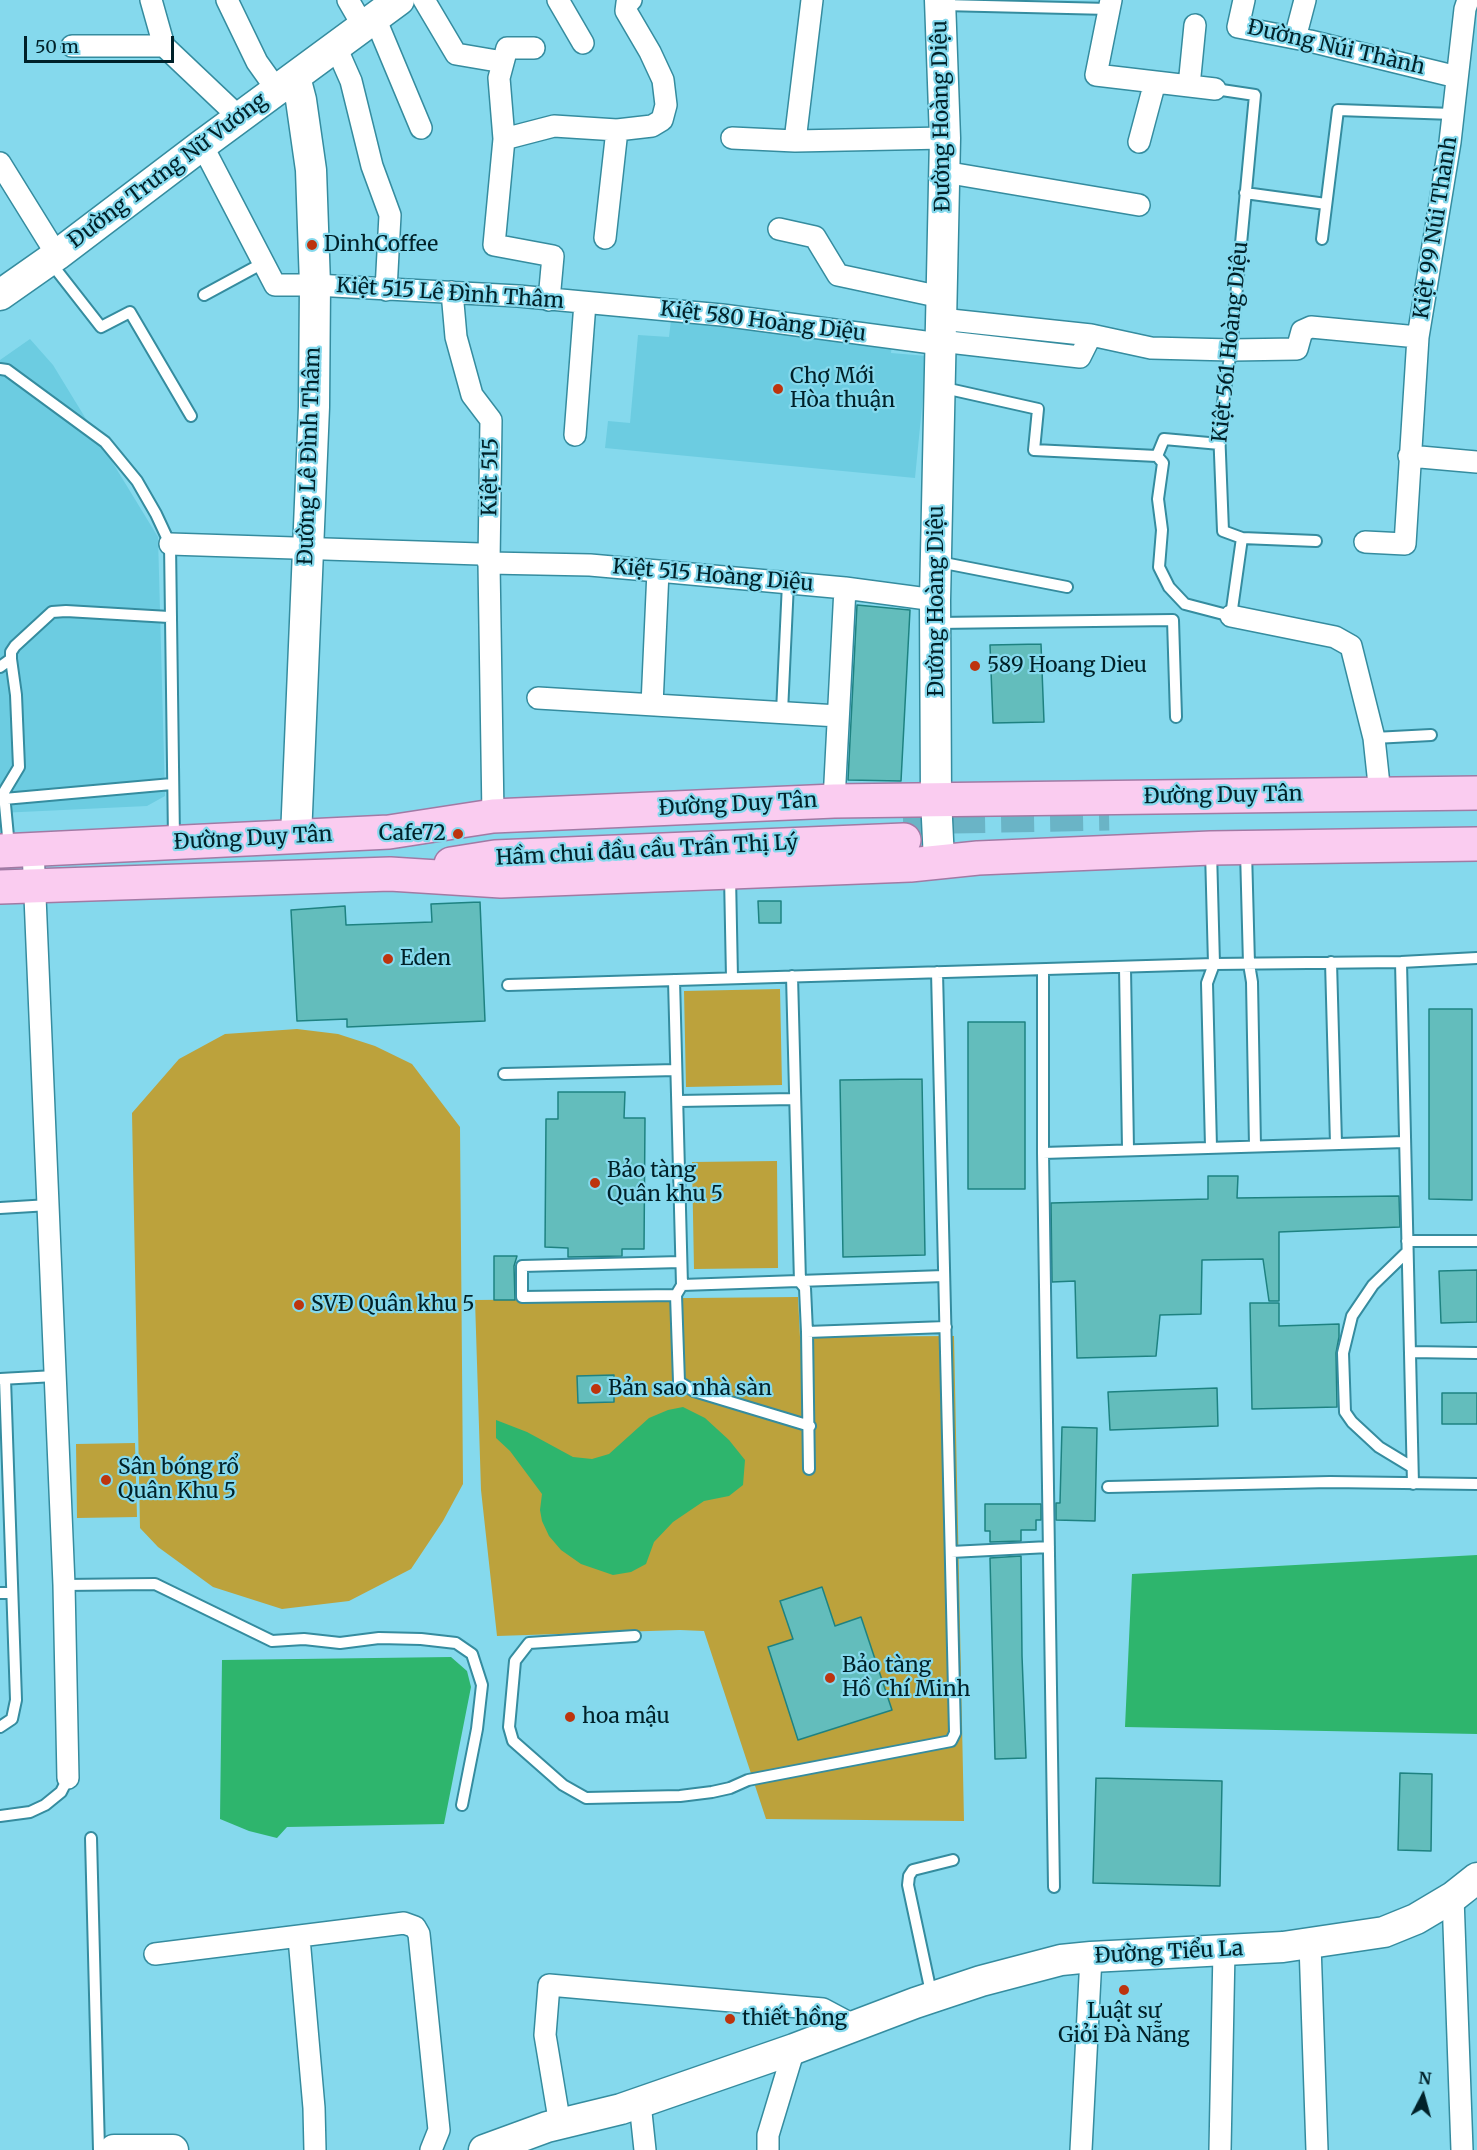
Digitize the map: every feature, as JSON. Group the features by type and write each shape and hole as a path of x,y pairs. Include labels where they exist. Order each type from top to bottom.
{"main road":[{"name":"Đường Trưng Nữ Vương","path":"0,295 399,0"},
{"name":"Đường Hoàng Diệu","path":"939,861 936,798 935,612 945,138 940,2"},
{"name":"Đường Lê Đình Thâm","path":"286,84 301,100 311,170 315,285 314,407 296,837"},
{"name":"Đường Duy Tân","path":"14,850 389,832 493,816 834,801 1477,793"},
{"path":"1298,795 1300,847"},
{"name":"Hầm chui đầu cầu Trần Thị Lý","path":"389,832 493,836 903,829 495,857 390,874"},
{"name":"Đường Duy Tân","path":"0,887 390,874 501,881 910,865 939,861 1211,848 1477,844"},
{"name":"Đường Tiểu La","path":"484,2150 554,2126 640,2103 981,1981 1061,1960 1310,1944 1384,1932 1416,1919 1453,1897 1477,1878"},
{"path":"525,2150 554,2126"},
{"path":"114,2150 168,2150"}],"street":[{"path":"151,0 164,46 240,118"},
{"path":"228,0 257,62 286,84"},
{"path":"348,0 369,22 422,128"},
{"path":"424,0 456,54 503,62"},
{"path":"558,0 583,43"},
{"path":"504,139 554,126 617,129 652,126 662,120 666,105 663,80 651,52 626,11 627,3 631,0"},
{"path":"795,141 812,0"},
{"name":"Đường Núi Thành","path":"1244,0 1238,27 1295,38 1457,78"},
{"path":"1295,38 1305,0"},
{"name":"Kiệt 99 Núi Thành","path":"1365,542 1405,544 1418,337 1453,114 1468,0"},
{"path":"1110,4 1096,75 1215,89"},
{"path":"1189,86 1195,25"},
{"path":"72,46 164,46"},
{"path":"336,47 351,81 372,166 390,215 386,290"},
{"path":"534,48 507,48 499,78 504,139 494,245 553,256 549,300"},
{"path":"1139,142 1155,82"},
{"path":"605,238 617,129"},
{"path":"732,138 795,141 945,138"},
{"path":"202,145 263,263"},
{"path":"0,163 53,258"},
{"path":"944,172 1139,206"},
{"path":"778,229 815,237 838,275 941,325 1080,357 1091,335 1151,348 1231,350 1297,349 1302,331 1311,327 1418,337"},
{"name":"Kiệt 515 Lê Đình Thâm","path":"263,263 275,285 452,292 585,303"},
{"name":"Kiệt 515","path":"452,292 456,337 472,395 491,420 489,563 493,816"},
{"path":"575,435 585,303"},
{"name":"Kiệt 580 Hoàng Diệu","path":"585,303 722,315 941,325"},
{"path":"1409,456 1477,462"},
{"name":"Kiệt 515 Hoàng Diệu","path":"170,544 480,554 485,556 489,563 590,566 845,588 935,612"},
{"path":"652,705 658,571"},
{"path":"834,801 845,588"},
{"path":"1231,616 1335,637 1351,646 1374,738 1380,794"},
{"path":"538,698 838,716"},
{"path":"14,850 35,886 64,1585 68,1778"},
{"path":"1453,1897 1462,2150"},
{"path":"154,1954 299,1938 404,1923 415,1927 419,1934 439,2130 431,2150"},
{"path":"299,1938 314,2108 315,2150"},
{"path":"1310,1944 1317,2150"},
{"path":"1220,2150 1224,1950"},
{"path":"1082,2150 1091,1957"},
{"path":"554,2126 545,2035 549,1984 823,2009 855,2026"},
{"path":"768,2150 768,2135 794,2049"},
{"path":"640,2103 645,2150"}],"lane":[{"path":"940,2 1110,4"},
{"name":"Kiệt 561 Hoàng Diệu","path":"1215,89 1255,95 1231,350 1219,429 1223,531 1242,538"},
{"path":"1322,239 1338,110 1453,114"},
{"path":"1245,193 1326,204"},
{"path":"53,258 101,327 130,312 191,416"},
{"path":"204,295 263,263"},
{"path":"0,369 7,370 105,442 137,482 170,544 169,616 174,843"},
{"path":"939,387 1038,409 1034,450 1157,456 1163,463 1158,499 1162,530 1159,567 1169,587 1185,604 1231,616 1242,538 1316,540"},
{"path":"1157,456 1164,439 1220,444"},
{"path":"936,561 1067,587"},
{"path":"782,712 788,583"},
{"path":"14,850 3,793 19,767 16,695 10,659 11,652 52,612 169,616"},
{"path":"935,612 1173,620 1176,717"},
{"path":"0,668 10,659"},
{"path":"1374,738 1431,735"},
{"path":"3,793 172,784"},
{"path":"1246,847 1249,964 1252,982 1255,1146"},
{"path":"1211,848 1214,964 1207,983 1211,1148"},
{"path":"730,872 732,978"},
{"path":"508,985 1042,971 1214,964 1401,962 1477,958"},
{"path":"1331,962 1336,1144"},
{"path":"1401,962 1413,1484"},
{"path":"1125,968 1128,1149"},
{"path":"1042,971 1054,1887"},
{"path":"635,1636 530,1643 515,1661 509,1727 513,1741 563,1785 586,1798 680,1796 712,1792 730,1788 748,1780 951,1741 955,1733 937,972"},
{"path":"792,976 800,1282 805,1288 807,1332 809,1469"},
{"path":"674,980 681,1262 679,1382 694,1391 810,1426"},
{"path":"504,1074 676,1070"},
{"path":"678,1101 794,1099"},
{"path":"1043,1153 1405,1142"},
{"path":"0,1208 49,1205"},
{"path":"1413,1467 1379,1448 1345,1412 1343,1353 1352,1316 1373,1285 1407,1246 1477,1241"},
{"path":"681,1262 522,1266 522,1297 944,1276"},
{"path":"807,1332 946,1327"},
{"path":"1410,1352 1477,1353"},
{"path":"0,1727 12,1719 16,1700 2,1379 55,1376"},
{"path":"1108,1487 1330,1482 1477,1484"},
{"path":"951,1552 1049,1547"},
{"path":"64,1585 155,1584 272,1641 304,1639 340,1643 379,1638 456,1642 472,1654 482,1685 477,1729 462,1805"},
{"path":"0,1593 12,1593"},
{"path":"0,1816 30,1812 45,1805 61,1792 68,1778"},
{"path":"91,1838 99,2150"},
{"path":"932,1997 908,1885 909,1876 913,1870 953,1860"}],"shaded area":[{"name":"Chợ Mới Hòa thuận","path":"671,320 892,342 891,353 927,356 915,478 605,448 608,421 630,423 638,335 669,337"},
{"path":"30,339 53,365 158,537 165,796 147,806 0,813 0,360"},
{"path":"780,989 782,1085 686,1087 684,991"},
{"name":"SVĐ Quân khu 5","path":"297,1029 338,1034 375,1046 412,1064 460,1127 463,1484 443,1521 411,1569 349,1601 282,1609 213,1587 158,1547 140,1528 132,1113 179,1059 225,1034"},
{"path":"777,1161 778,1268 694,1269 692,1162"},
{"path":"798,1297 800,1337 954,1336 964,1821 766,1819 704,1631 497,1636 481,1490 475,1300"},
{"path":"683,1407 705,1418 729,1440 745,1460 743,1485 729,1496 704,1501 673,1522 654,1542 646,1564 631,1572 613,1575 581,1564 561,1550 549,1536 540,1510 542,1494 510,1451 496,1438 496,1420 527,1432 573,1457 592,1459 609,1454 649,1418"},
{"name":"Sân bóng rổ Quân Khu 5","path":"135,1443 137,1517 77,1518 76,1444"},
{"path":"1477,1555 1477,1734 1125,1727 1132,1574"},
{"path":"451,1657 467,1671 471,1687 444,1824 287,1827 277,1838 249,1831 220,1819 222,1660"}],"building":[{"path":"857,605 910,610 901,781 848,780"},
{"path":"1041,644 1044,722 993,723 990,645"},
{"path":"758,901 781,901 781,923 759,923"},
{"name":"Eden","path":"480,902 485,1021 347,1027 347,1019 297,1021 291,910 345,906 346,925 432,922 431,904"},
{"path":"1429,1009 1472,1009 1472,1200 1429,1199"},
{"path":"968,1022 1025,1022 1025,1189 968,1189"},
{"path":"922,1079 925,1255 843,1257 840,1080"},
{"name":"Bảo tàng Quân khu 5","path":"558,1092 625,1092 624,1118 645,1118 644,1249 622,1249 622,1256 568,1257 568,1248 545,1247 546,1119 558,1119"},
{"path":"1208,1176 1238,1176 1237,1198 1399,1196 1400,1227 1279,1232 1279,1301 1269,1301 1263,1259 1202,1260 1201,1314 1160,1315 1156,1356 1077,1358 1075,1281 1052,1282 1051,1203 1208,1199"},
{"path":"494,1256 517,1256 514,1266 515,1300 494,1300"},
{"path":"1477,1270 1477,1322 1441,1323 1439,1271"},
{"path":"1250,1303 1279,1303 1279,1326 1339,1324 1336,1353 1337,1407 1252,1409"},
{"name":"Bản sao nhà sàn","path":"614,1375 614,1402 578,1403 577,1376"},
{"path":"1217,1388 1218,1426 1110,1430 1108,1392"},
{"path":"1442,1393 1477,1393 1477,1424 1442,1424"},
{"path":"1062,1427 1097,1428 1095,1521 1056,1520 1056,1503 1060,1503"},
{"path":"985,1504 1041,1504 1041,1520 1036,1520 1036,1530 1021,1530 1021,1541 990,1542 990,1531 985,1531"},
{"path":"1021,1556 1026,1758 995,1759 990,1558"},
{"name":"Bảo tàng Hồ Chí Minh","path":"822,1587 835,1626 861,1617 892,1710 798,1740 768,1647 793,1639 780,1601"},
{"path":"1400,1773 1432,1774 1431,1851 1398,1850"},
{"path":"1096,1778 1222,1781 1220,1886 1093,1883"}],"tunnel":[{"path":"903,818 1109,814"}],"place":[{"name":"DinhCoffee","path":"312,245"},
{"name":"Chợ Mới Hòa thuận","path":"778,389"},
{"name":"589 Hoang Dieu","path":"975,666"},
{"name":"Cafe72","path":"458,834"},
{"name":"Eden","path":"388,959"},
{"name":"Bảo tàng Quân khu 5","path":"595,1183"},
{"name":"SVĐ Quân khu 5","path":"299,1305"},
{"name":"Bản sao nhà sàn","path":"596,1389"},
{"name":"Sân bóng rổ Quân Khu 5","path":"106,1480"},
{"name":"Bảo tàng Hồ Chí Minh","path":"830,1678"},
{"name":"hoa mậu","path":"570,1717"},
{"name":"Luật sư Giỏi Đà Nẵng","path":"1124,1990"},
{"name":"thiết hồng","path":"730,2019"}]}
